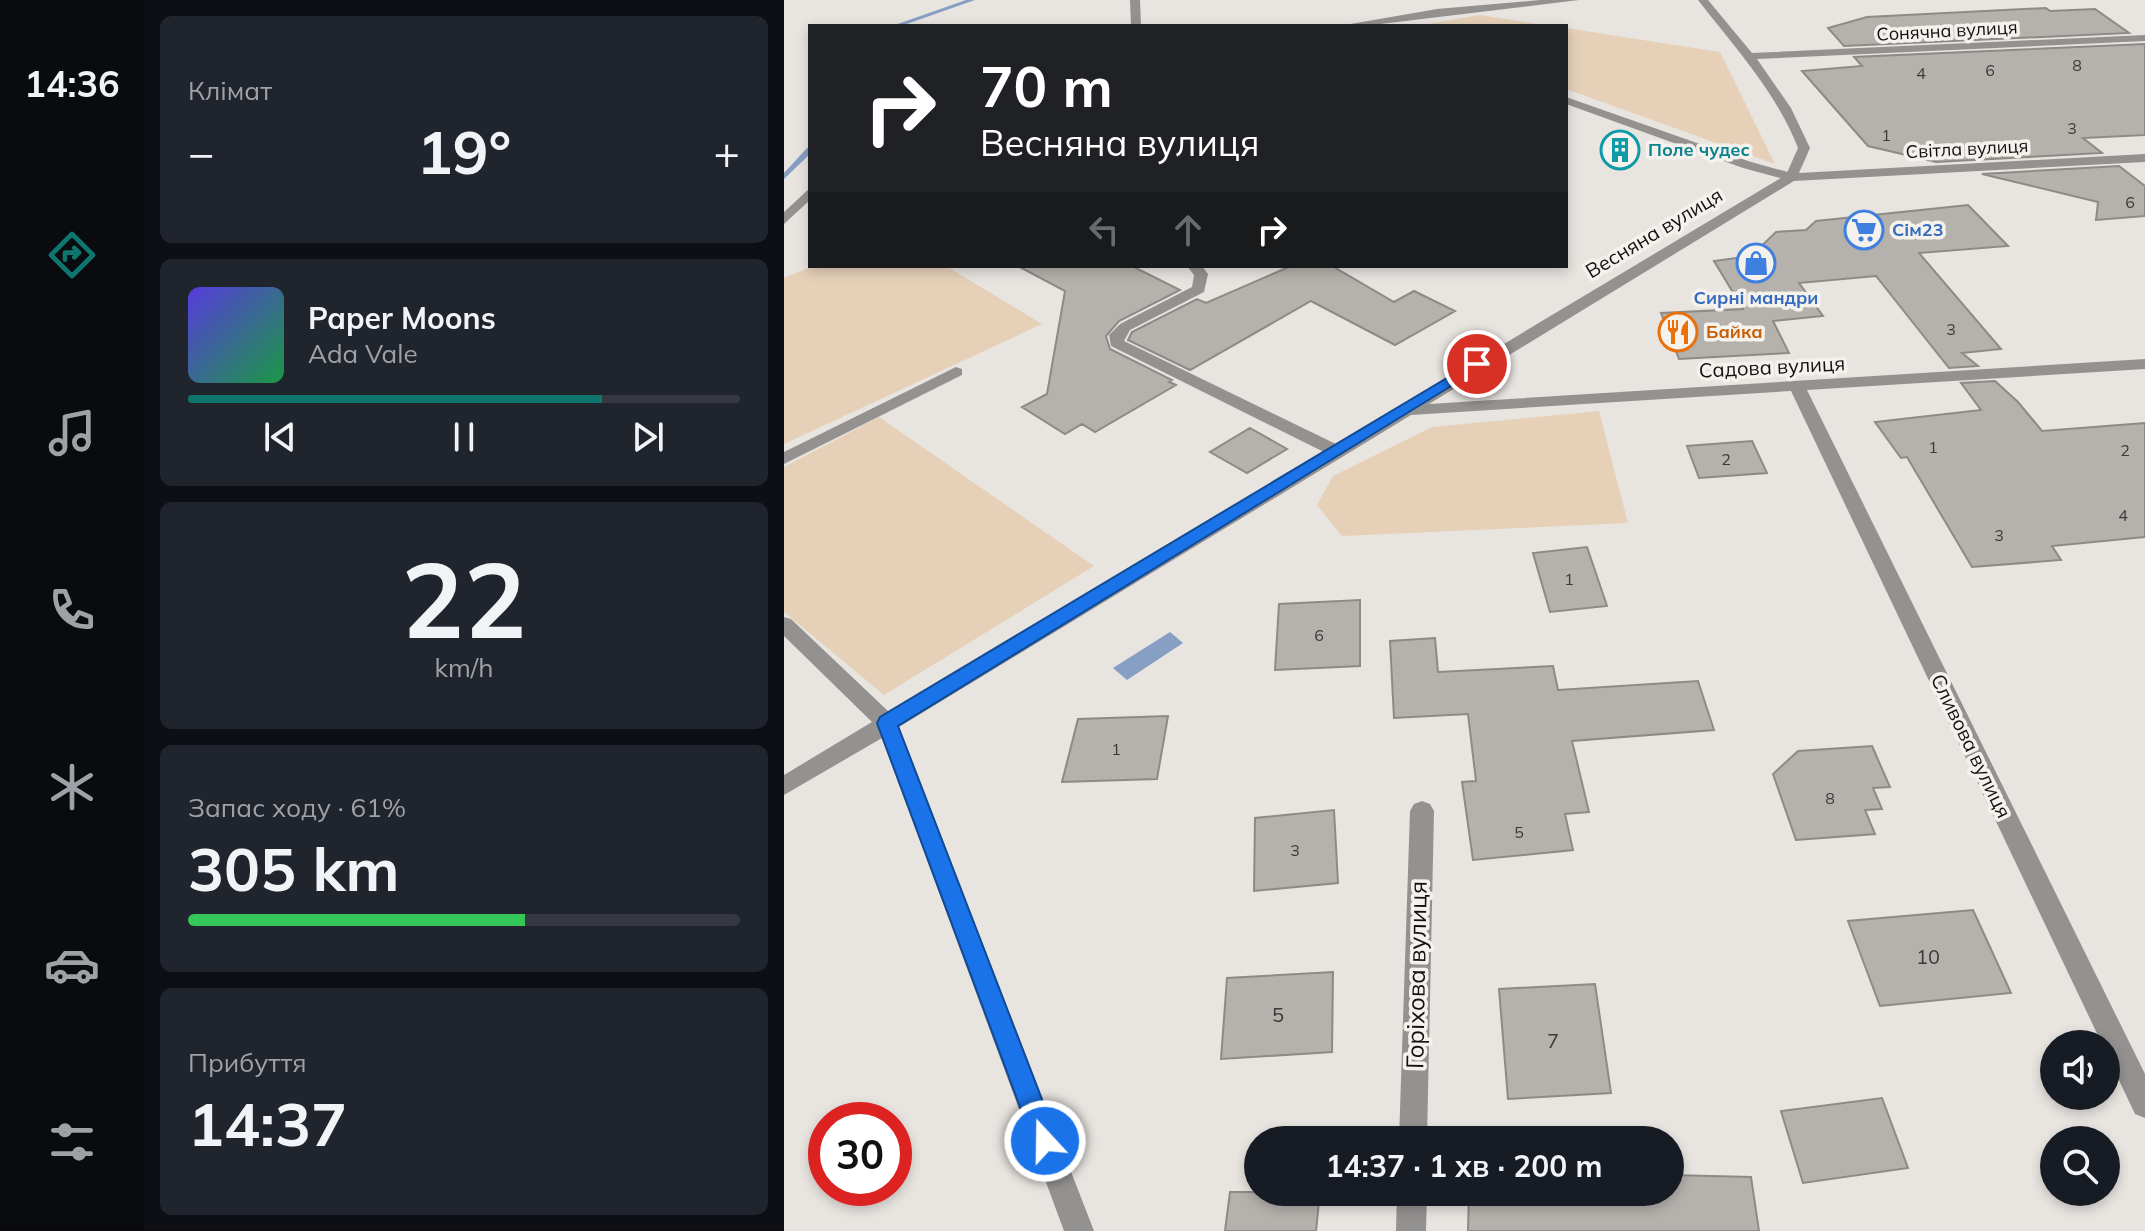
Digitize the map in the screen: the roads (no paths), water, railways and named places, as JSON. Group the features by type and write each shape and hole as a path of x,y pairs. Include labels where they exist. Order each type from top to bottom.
{"street":[{"path":"1135,0 1136,24"},
{"path":"1357,24 1437,12 1574,0"},
{"path":"1568,101 1747,165 1791,177 1804,148 1794,120 1750,56 1703,0"},
{"name":"Сонячна вулиця","path":"1750,56 2145,38"},
{"name":"Світла вулиця","path":"1791,177 2145,158"},
{"name":"Весняна вулиця","path":"784,786 1334,450 1791,177"},
{"path":"784,220 808,194"},
{"path":"1196,268 1201,274 1199,289 1125,327 1117,335 1116,343 1334,450"},
{"name":"Садова вулиця","path":"1401,410 1798,388 2145,364"},
{"path":"784,459 956,372"},
{"name":"Сливова вулиця","path":"1798,388 2145,1104"},
{"path":"784,624 887,723 1079,1231"},
{"name":"Горіхова вулиця","path":"1413,1126 1422,811"},
{"path":"1411,1231 1412,1206"}],"water":[{"path":"1170,632 1183,643 1127,680 1113,668"}],"waterway":[{"path":"901,24 972,0"},
{"path":"784,177 808,152"}],"place":[{"name":"Поле чудес","path":"1620,150"},
{"name":"Сім23","path":"1864,230"},
{"name":"Сирні мандри","path":"1756,263"},
{"name":"Байка","path":"1678,332"}]}
